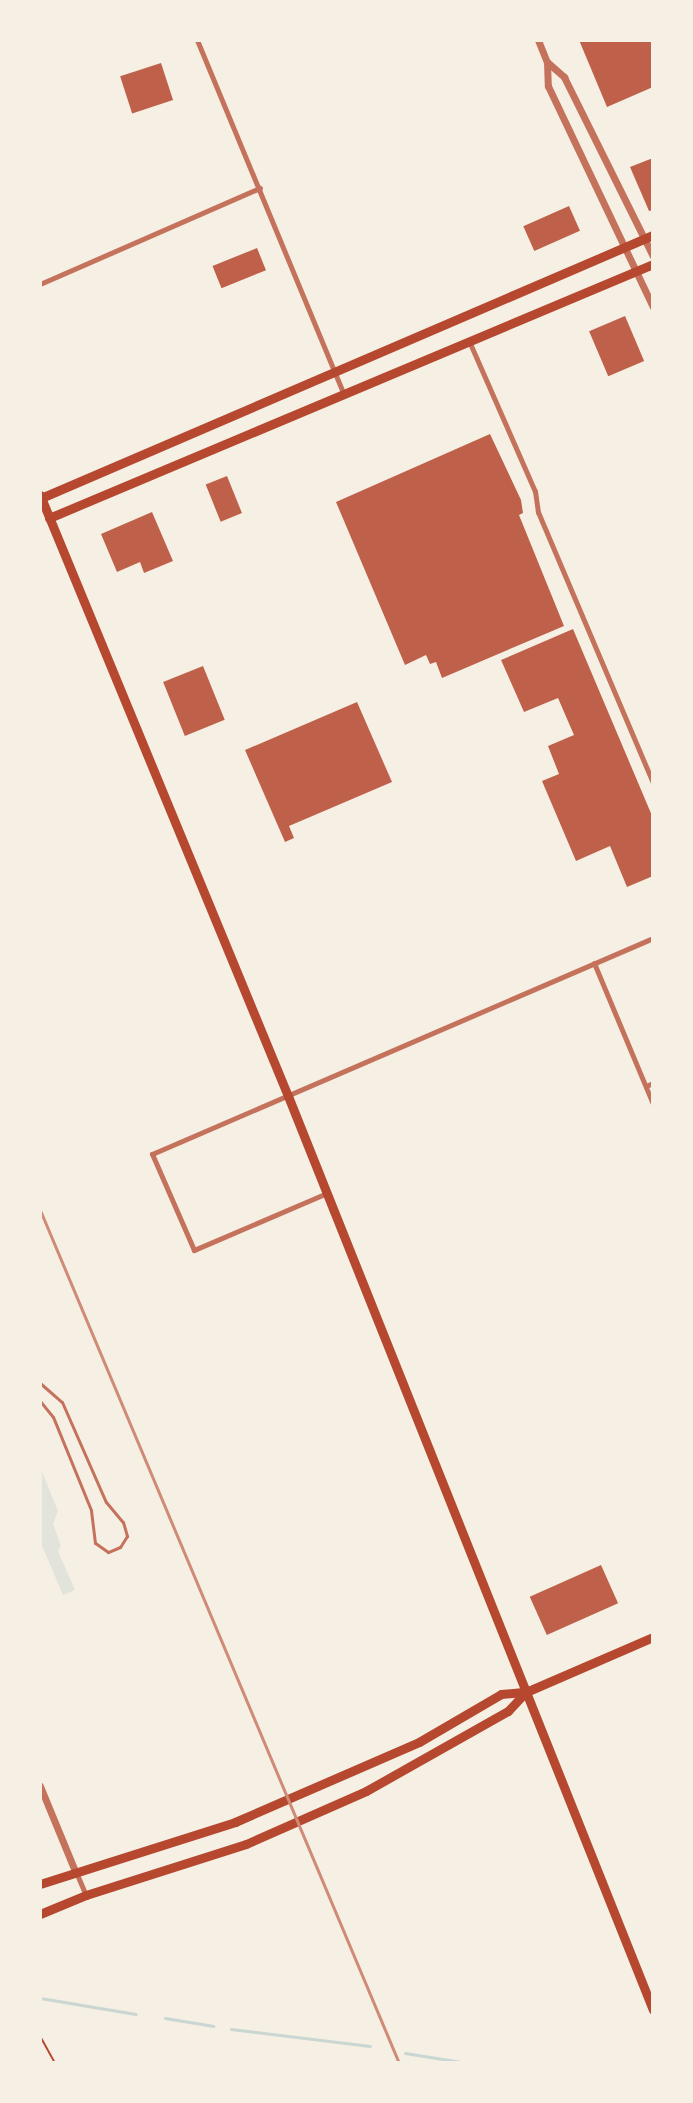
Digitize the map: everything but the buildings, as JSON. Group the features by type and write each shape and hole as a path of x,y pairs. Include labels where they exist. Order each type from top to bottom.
{"main road":[{"path":"648,238 40,497 288,1096 653,2010"},
{"path":"49,518 653,264"},
{"path":"40,1884 235,1822 419,1742 501,1694 526,1692 653,1637"},
{"path":"40,1914 86,1895 246,1844 366,1791 508,1711 526,1692"}],"street":[{"path":"197,40 343,392"},
{"path":"538,40 547,62 548,86 638,269 653,307"},
{"path":"547,62 564,77 648,238 653,256"},
{"path":"40,284 260,188"},
{"path":"469,340 535,491 538,512 653,783"},
{"path":"327,1193 194,1250 152,1154 653,938"},
{"path":"594,963 653,1104"},
{"path":"646,1086 653,1083"},
{"path":"40,1786 86,1895"}],"lane":[{"path":"40,1383 62,1402 106,1502 123,1522 127,1536 120,1547 108,1552 95,1543 91,1510 53,1417 40,1401"}],"path":[{"path":"40,2036 55,2063"}],"shaded area":[{"path":"40,1467 58,1511 53,1524 61,1546 58,1551 75,1590 63,1595 40,1541"}],"waterway":[{"path":"40,1998 136,2014"},
{"path":"165,2018 213,2026"},
{"path":"231,2029 370,2046"},
{"path":"405,2053 467,2063"}],"railway":[{"path":"40,1210 399,2063"}]}
